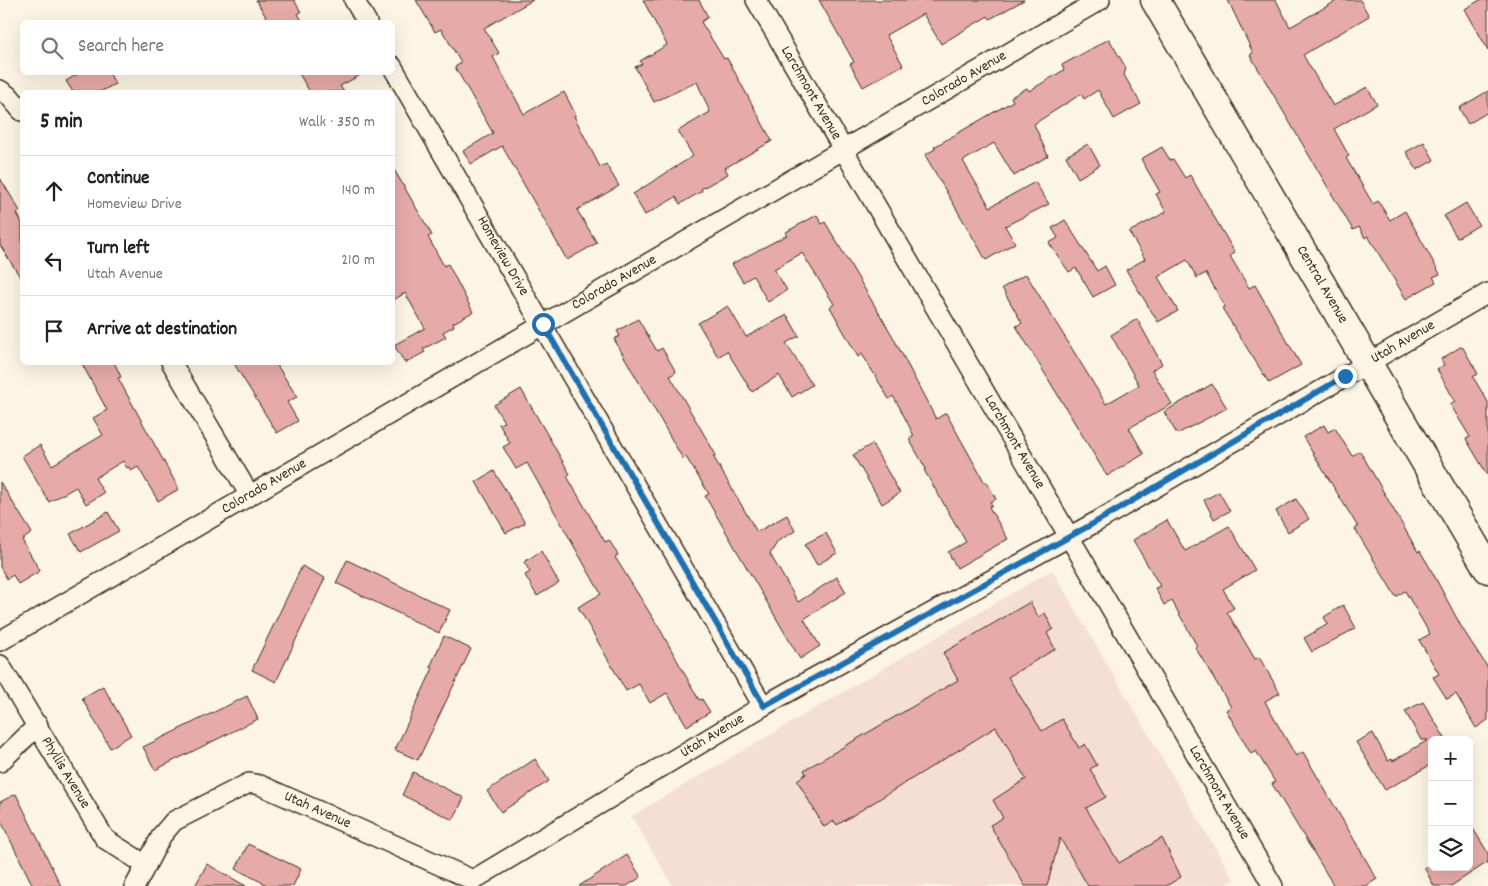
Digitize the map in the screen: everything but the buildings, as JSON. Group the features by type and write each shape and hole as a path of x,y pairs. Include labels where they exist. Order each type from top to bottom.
{"street":[{"path":"354,0 366,20"},
{"name":"Larchmont Avenue","path":"756,0 1273,886"},
{"name":"Colorado Avenue","path":"0,641 249,494 1100,0"},
{"name":"Central Avenue","path":"1155,0 1488,569"},
{"name":"Homeview Drive","path":"395,71 764,706"},
{"path":"0,90 10,97 20,109"},
{"name":"Utah Avenue","path":"135,886 162,835 174,821 249,783 260,785 475,883 764,706 1068,537 1488,293"},
{"path":"173,365 249,494"},
{"name":"Phyllis Avenue","path":"0,665 38,725 105,839 146,865"},
{"path":"0,762 38,725"}],"shaded area":[{"path":"1052,570 1234,880 1223,886 673,886 631,816"}],"route":[{"path":"543,324 764,706 1096,522 1345,376"}]}
